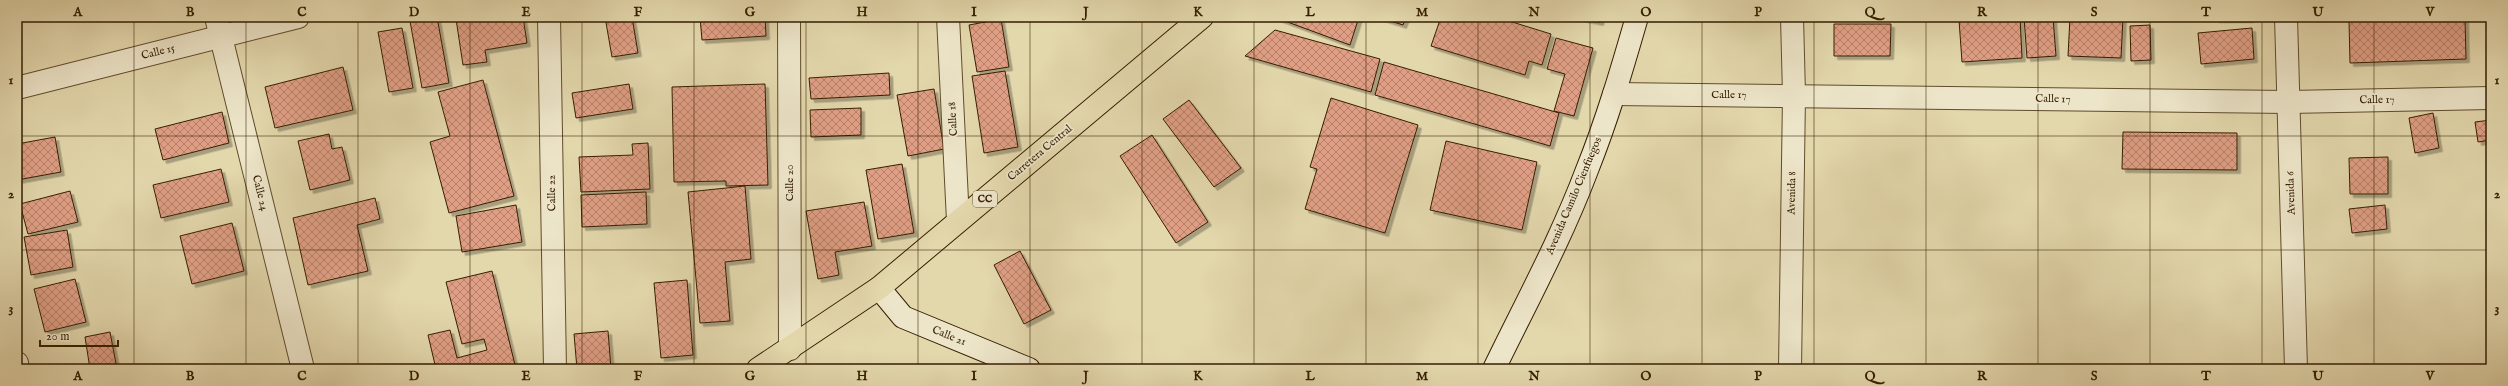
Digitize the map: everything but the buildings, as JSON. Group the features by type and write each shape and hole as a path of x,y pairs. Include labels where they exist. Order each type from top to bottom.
{"highway":[{"name":"Carretera Central","path":"758,369 790,349 878,288 1202,17"}],"street":[{"name":"Calle 15","path":"17,88 219,26 298,17"},
{"name":"Calle 22","path":"549,17 555,369"},
{"name":"Calle 20","path":"789,17 790,349"},
{"name":"Calle 18","path":"948,17 958,222"},
{"name":"Avenida Camilo Cienfuegos","path":"1494,369 1563,228 1587,171 1614,94 1637,17"},
{"name":"Avenida 8","path":"1790,369 1794,95 1792,17"},
{"name":"Avenida 6","path":"2286,17 2296,369"},
{"name":"Calle 24","path":"219,26 303,369"},
{"name":"Calle 17","path":"1614,94 2289,102 2491,98"},
{"name":"Calle 21","path":"878,288 903,317 1029,369"},
{"path":"17,364 18,369"}]}
